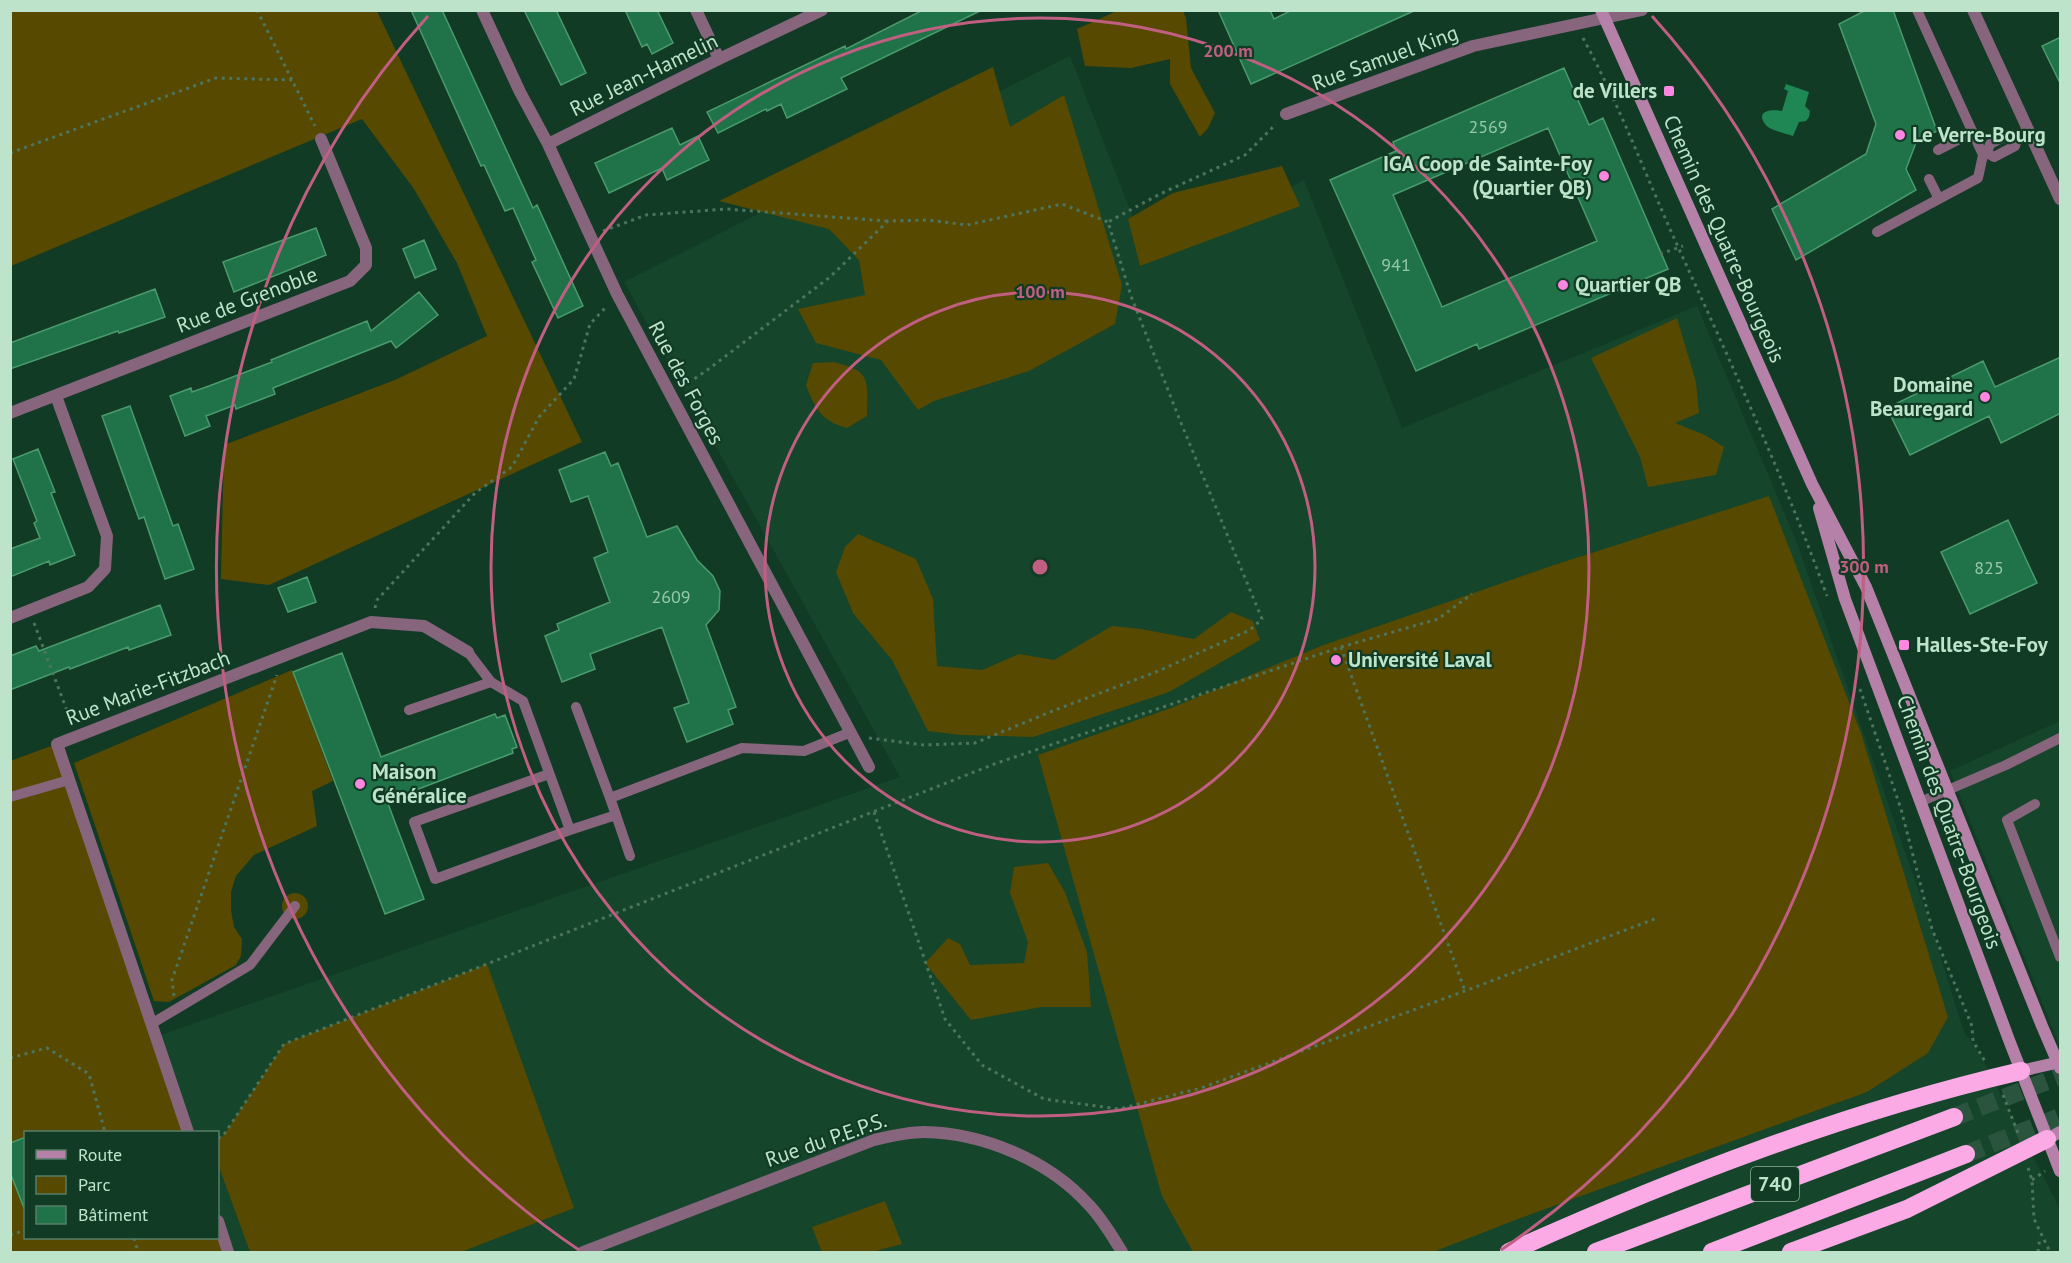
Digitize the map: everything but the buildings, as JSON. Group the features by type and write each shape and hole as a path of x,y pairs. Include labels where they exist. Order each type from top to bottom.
{"highway":[{"path":"1509,1252 1587,1218 1789,1138 2021,1071"},
{"name":"740","path":"1596,1252 1954,1117"},
{"path":"1791,1252 1907,1209 2054,1136"},
{"name":"740","path":"1712,1252 1966,1154"}],"main road":[{"name":"Chemin des Quatre-Bourgeois","path":"1603,14 1812,484 1866,587 2042,1026 2060,1064"},
{"name":"Chemin des Quatre-Bourgeois","path":"1812,484 1845,599 2021,1071 2054,1136 2061,1171"},
{"path":"2021,1071 2060,1064"}],"street":[{"name":"Rue des Forges","path":"482,10 520,92 548,144 616,294 869,766"},
{"path":"696,10 719,59"},
{"name":"Rue Jean-Hamelin","path":"548,144 822,10"},
{"name":"Rue Samuel King","path":"1286,114 1473,46 1603,14 1642,10"},
{"path":"1973,10 2023,133 2061,199"},
{"name":"Rue de Grenoble","path":"10,413 350,281 366,265 366,248 321,139"},
{"path":"10,618 88,587 105,569 107,536 56,396"},
{"name":"Rue Marie-Fitzbach","path":"188,1131 57,744 371,622 424,626 468,652"},
{"name":"Rue du P.E.P.S.","path":"583,1252 874,1140 900,1134 925,1132 976,1140 999,1147 1048,1170 1071,1187 1088,1204 1103,1221 1122,1252"},
{"path":"219,1224 228,1252"}],"lane":[{"path":"1917,10 1985,154"},
{"path":"1938,150 1973,132"},
{"path":"1877,232 1978,178 1990,144 2010,134 2023,133"},
{"path":"1929,178 1939,198"},
{"path":"468,652 490,682 523,701 570,830"},
{"path":"409,710 490,682"},
{"path":"576,707 630,856"},
{"path":"610,798 742,748 804,751 851,734"},
{"path":"1920,802 2061,738"},
{"path":"549,774 414,822 435,879 616,815"},
{"path":"10,797 69,780"},
{"path":"2035,804 2007,820 2061,957"},
{"path":"151,1024 250,965 295,906"}],"path":[{"path":"257,10 321,139"},
{"path":"1584,40 1620,112 1771,458 1828,601"},
{"path":"10,153 216,78 292,80"},
{"path":"1620,112 1624,110"},
{"path":"590,236 646,215 726,209 888,221 928,220 967,225 1062,204 1108,222 1160,194 1245,155 1286,114"},
{"path":"670,395 706,371 830,276 888,221"},
{"path":"851,734 924,745 975,743 1156,672 1250,630 1262,619 1131,296 1108,222"},
{"path":"1660,254 1683,246"},
{"path":"371,622 377,600 420,551 475,493 512,467 539,417 574,379 590,324 616,294"},
{"path":"219,1138 223,1136 284,1044 997,763 1341,647 1438,619 1472,594"},
{"path":"29,611 77,737"},
{"path":"1341,647 1465,991"},
{"path":"180,1007 174,996 172,980 283,656"},
{"path":"1859,684 1901,809 1932,928 1972,1026 1973,1041 1980,1054"},
{"path":"874,812 945,1019 982,1065 1044,1099 1119,1109 1201,1088 1657,918"},
{"path":"10,1058 47,1048 89,1074 105,1131"},
{"path":"2002,1094 2017,1130"},
{"path":"2032,1180 2034,1219 2050,1252"},
{"path":"2038,1252 2040,1235"}],"shaded area":[{"name":"Université Laval","path":"1070,56 1150,261 1304,180 1402,428 1697,306 1797,543 1932,929 1964,1032 1980,1054 2060,1209 2060,1252 225,1252 219,1232 219,1131 186,1131 155,1037 900,777 624,282"},
{"path":"1786,84 1809,92 1805,106 1810,111 1809,117 1806,121 1799,122 1793,136 1778,132 1765,124 1762,119 1766,112 1782,111 1788,91 1784,89"},
{"path":"2060,721 2060,1041 2058,1042 1950,771"}],"green space":[{"path":"1119,10 1183,11 1186,18 1191,68 1215,113 1208,128 1200,137 1170,84 1170,59 1131,68 1085,66 1077,29"},
{"path":"11,11 377,11 582,442 269,585 221,579 224,445 395,380 487,336 457,263 414,189 362,119 11,266"},
{"path":"993,67 1010,127 1064,95 1122,285 1115,324 1029,371 934,401 918,410 881,360 816,343 798,309 865,295 859,260 829,229 719,201"},
{"path":"1282,166 1300,206 1140,266 1128,219 1173,193"},
{"path":"1677,318 1696,382 1699,413 1675,423 1705,435 1724,447 1716,475 1648,487 1640,457 1591,358"},
{"path":"833,362 855,369 865,379 867,386 867,416 847,428 831,422 820,412 806,385 813,363"},
{"path":"1769,496 1861,733 1948,1017 1928,1053 1867,1092 1433,1252 1193,1252 1162,1196 1038,755 1171,708 1321,646 1551,566"},
{"path":"858,534 916,559 933,599 937,666 982,670 1019,654 1054,660 1112,626 1194,639 1231,612 1253,621 1260,640 1169,692 1033,737 960,735 928,731 892,660 853,613 836,572 845,547"},
{"path":"292,670 333,781 312,791 317,826 254,855 236,876 231,892 231,910 234,927 242,939 241,956 236,965 169,1002 154,1001 74,763"},
{"path":"57,744 186,1131 24,1131 24,1239 218,1239 225,1252 11,1252 10,761"},
{"path":"1048,863 1065,892 1087,952 1091,1007 1041,1007 971,1020 925,963 948,938 960,944 970,965 1024,963 1028,942 1010,893 1014,867"},
{"path":"295,893 304,897 308,906 304,915 295,919 286,915 282,906 286,897"},
{"path":"487,964 574,1208 461,1252 250,1252 219,1167 219,1138 223,1136 284,1044"},
{"path":"885,1201 902,1244 872,1252 822,1252 812,1227"}],"tunnel":[{"path":"1954,1117 2060,1076"},
{"path":"1966,1154 2060,1117"}],"place":[{"name":"de Villers","path":"1669,91"},
{"name":"Le Verre-Bourg","path":"1900,135"},
{"name":"IGA Coop de Sainte-Foy (Quartier QB)","path":"1604,176"},
{"name":"Quartier QB","path":"1563,285"},
{"name":"Domaine Beauregard","path":"1985,397"},
{"name":"Halles-Ste-Foy","path":"1904,645"},
{"name":"Université Laval","path":"1336,660"},
{"name":"Maison Généralice","path":"360,784"}]}
